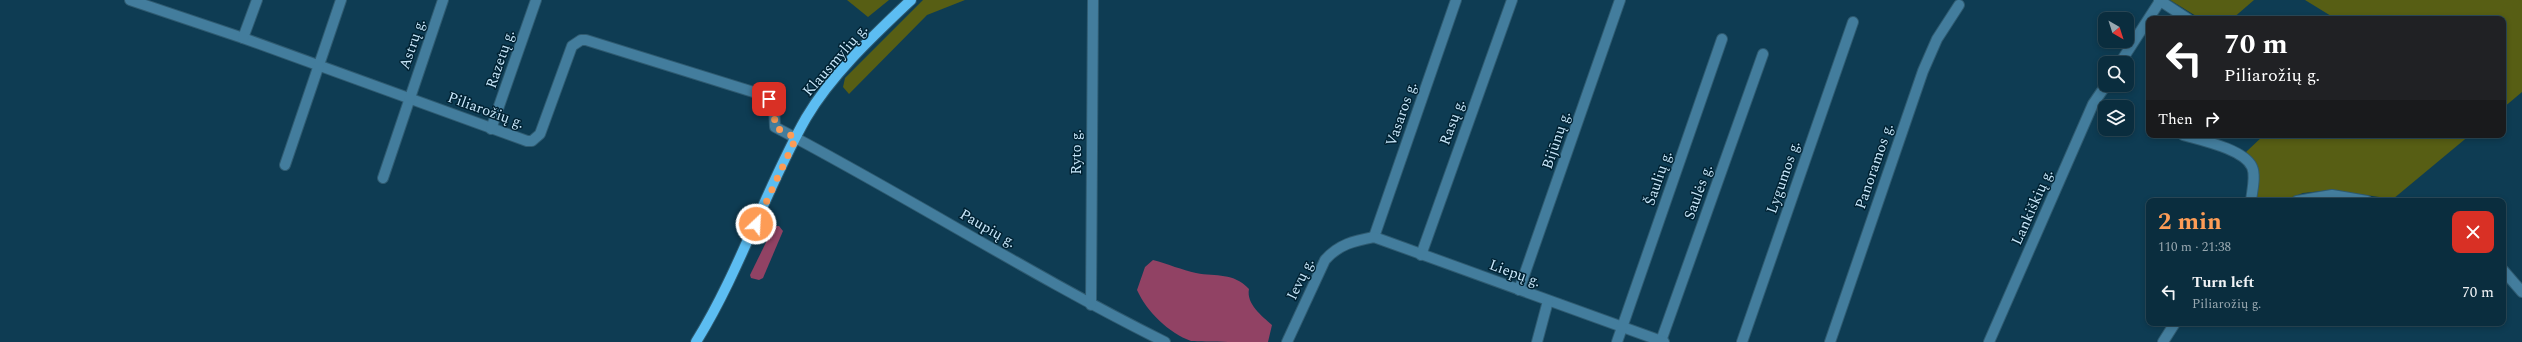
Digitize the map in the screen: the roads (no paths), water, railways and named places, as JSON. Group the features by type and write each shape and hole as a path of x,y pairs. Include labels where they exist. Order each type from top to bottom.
{"main road":[{"name":"Klausmylių g.","path":"696,342 727,285 796,138 828,88 911,0"}],"street":[{"name":"Piliarožių g.","path":"130,0 318,64 527,142 537,138 572,46 581,40 586,40 763,94 774,107 775,127 796,138"},
{"path":"243,38 257,0"},
{"path":"285,165 318,64 342,0"},
{"name":"Astrų g.","path":"383,178 409,97 443,0"},
{"name":"Razetų g.","path":"491,129 536,0"},
{"name":"Ryto g.","path":"1091,305 1093,0"},
{"name":"Vasaros g.","path":"1374,237 1456,0"},
{"name":"Rasų g.","path":"1421,255 1512,0"},
{"name":"Bijūnų g.","path":"1519,290 1620,0"},
{"path":"2149,16 2159,0 2183,16"},
{"name":"Panoramos g.","path":"1830,342 1923,71 1937,38 1959,5"},
{"path":"2124,56 2146,21"},
{"name":"Lygumos g.","path":"1742,342 1853,22"},
{"name":"Šaulių g.","path":"1617,342 1722,39"},
{"name":"Saulės g.","path":"1663,341 1763,54"},
{"name":"Lankiškių g.","path":"1989,342 2093,104 2101,92"},
{"name":"Paupių g.","path":"796,138 1091,305 1165,342"},
{"path":"2191,138 2223,148 2243,157 2252,167 2251,198"},
{"path":"2314,198 2332,195 2350,198"},
{"name":"Ievų g.","path":"1287,342 1325,260 1340,246 1354,241 1374,237"},
{"name":"Liepų g.","path":"1374,237 1548,301 1663,341"},
{"path":"2506,273 2522,292"},
{"path":"1537,342 1548,301"},
{"path":"2163,342 2173,326"}]}
